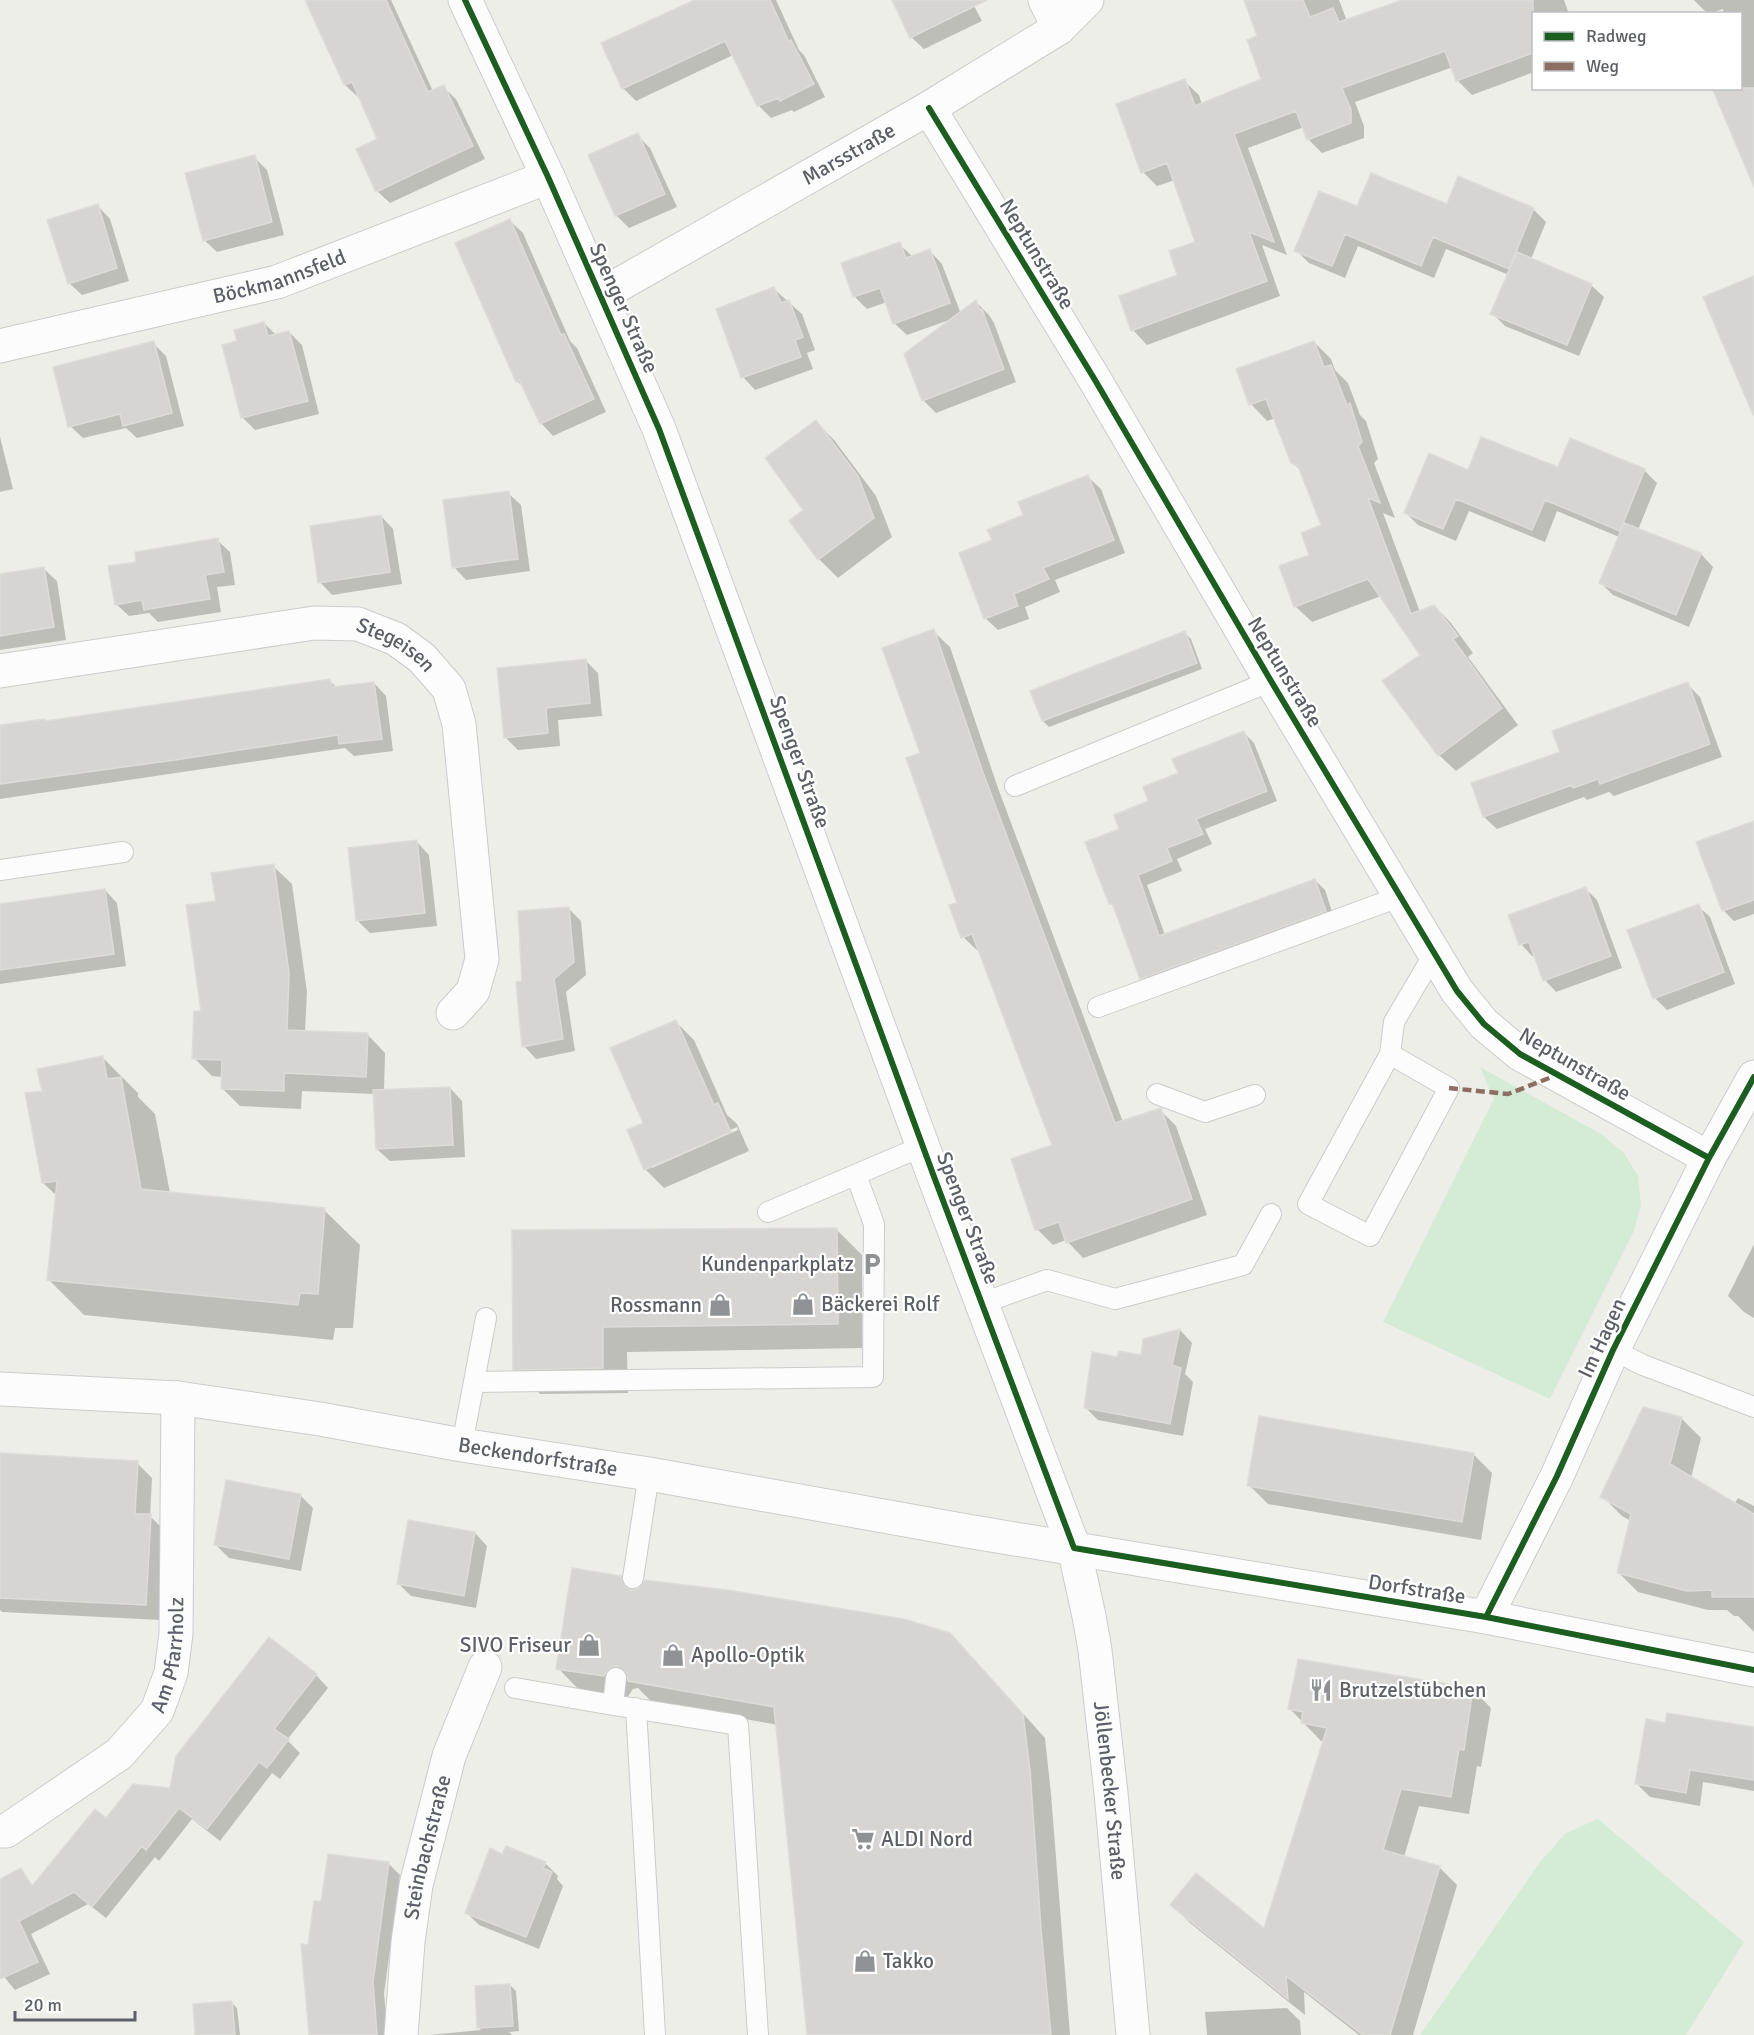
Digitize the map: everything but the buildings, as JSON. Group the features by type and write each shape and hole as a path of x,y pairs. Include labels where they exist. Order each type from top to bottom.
{"street":[{"name":"Spenger Straße","path":"465,0 548,177 659,429 1074,1548"},
{"name":"Marsstraße","path":"601,295 929,108 1052,14 1086,0"},
{"name":"Neptunstraße","path":"929,108 1095,380 1271,681 1457,991 1484,1024 1520,1054 1709,1158"},
{"name":"Böckmannsfeld","path":"0,346 277,282 548,177"},
{"name":"Stegeisen","path":"0,671 314,623 358,624 396,639 422,658 448,689 459,724 482,959 473,991 453,1013"},
{"name":"Im Hagen","path":"1486,1617 1557,1476 1613,1350 1709,1158 1754,1077"},
{"name":"Beckendorfstraße","path":"0,1389 178,1398 320,1419 1074,1548"},
{"name":"Am Pfarrholz","path":"0,1831 6,1831 119,1754 157,1711 171,1673 176,1633 178,1398"},
{"name":"Dorfstraße","path":"1074,1548 1486,1617 1754,1670"},
{"name":"Jöllenbecker Straße","path":"1074,1548 1089,1616 1096,1662 1111,1793 1133,2035"},
{"name":"Steinbachstraße","path":"401,2035 408,1942 416,1885 448,1756 484,1667"}],"lane":[{"path":"1015,786 1271,681"},
{"path":"0,870 123,852"},
{"path":"1098,1007 1399,897"},
{"path":"1389,1054 1449,1088 1370,1236 1308,1204 1389,1054 1394,1022 1434,954"},
{"path":"1157,1094 1205,1112 1255,1095"},
{"path":"768,1212 923,1146"},
{"path":"474,1382 873,1377 874,1224 856,1175"},
{"path":"982,1303 1047,1280 1115,1299 1243,1265 1271,1214"},
{"path":"462,1445 486,1318"},
{"path":"1613,1350 1643,1365 1754,1407"},
{"path":"633,1578 649,1474"},
{"path":"613,1705 616,1678"},
{"path":"515,1688 738,1725 758,2035"},
{"path":"636,1708 655,2035"}],"green space":[{"path":"1480,1067 1601,1134 1624,1153 1638,1176 1641,1205 1634,1231 1550,1399 1383,1322 1494,1099"},
{"path":"1598,1819 1744,1942 1686,2035 1420,2035 1540,1862 1566,1833"}],"marked path":[{"path":"1449,1088 1508,1094 1557,1075"}],"cycle path":[{"path":"465,0 548,177 659,429 933,1174 1074,1548 1486,1617 1754,1670"},
{"path":"929,108 1095,380 1271,681 1457,991 1484,1024 1520,1054 1709,1158"},
{"path":"1486,1617 1557,1476 1613,1350 1709,1158 1754,1077"}],"place":[{"name":"Kundenparkplatz","path":"872,1264"},
{"name":"Bäckerei Rolf","path":"803,1304"},
{"name":"Rossmann","path":"720,1305"},
{"name":"SIVO Friseur","path":"589,1645"},
{"name":"Apollo-Optik","path":"673,1655"},
{"name":"Brutzelstübchen","path":"1321,1690"},
{"name":"ALDI Nord","path":"863,1839"},
{"name":"Takko","path":"865,1961"}]}
